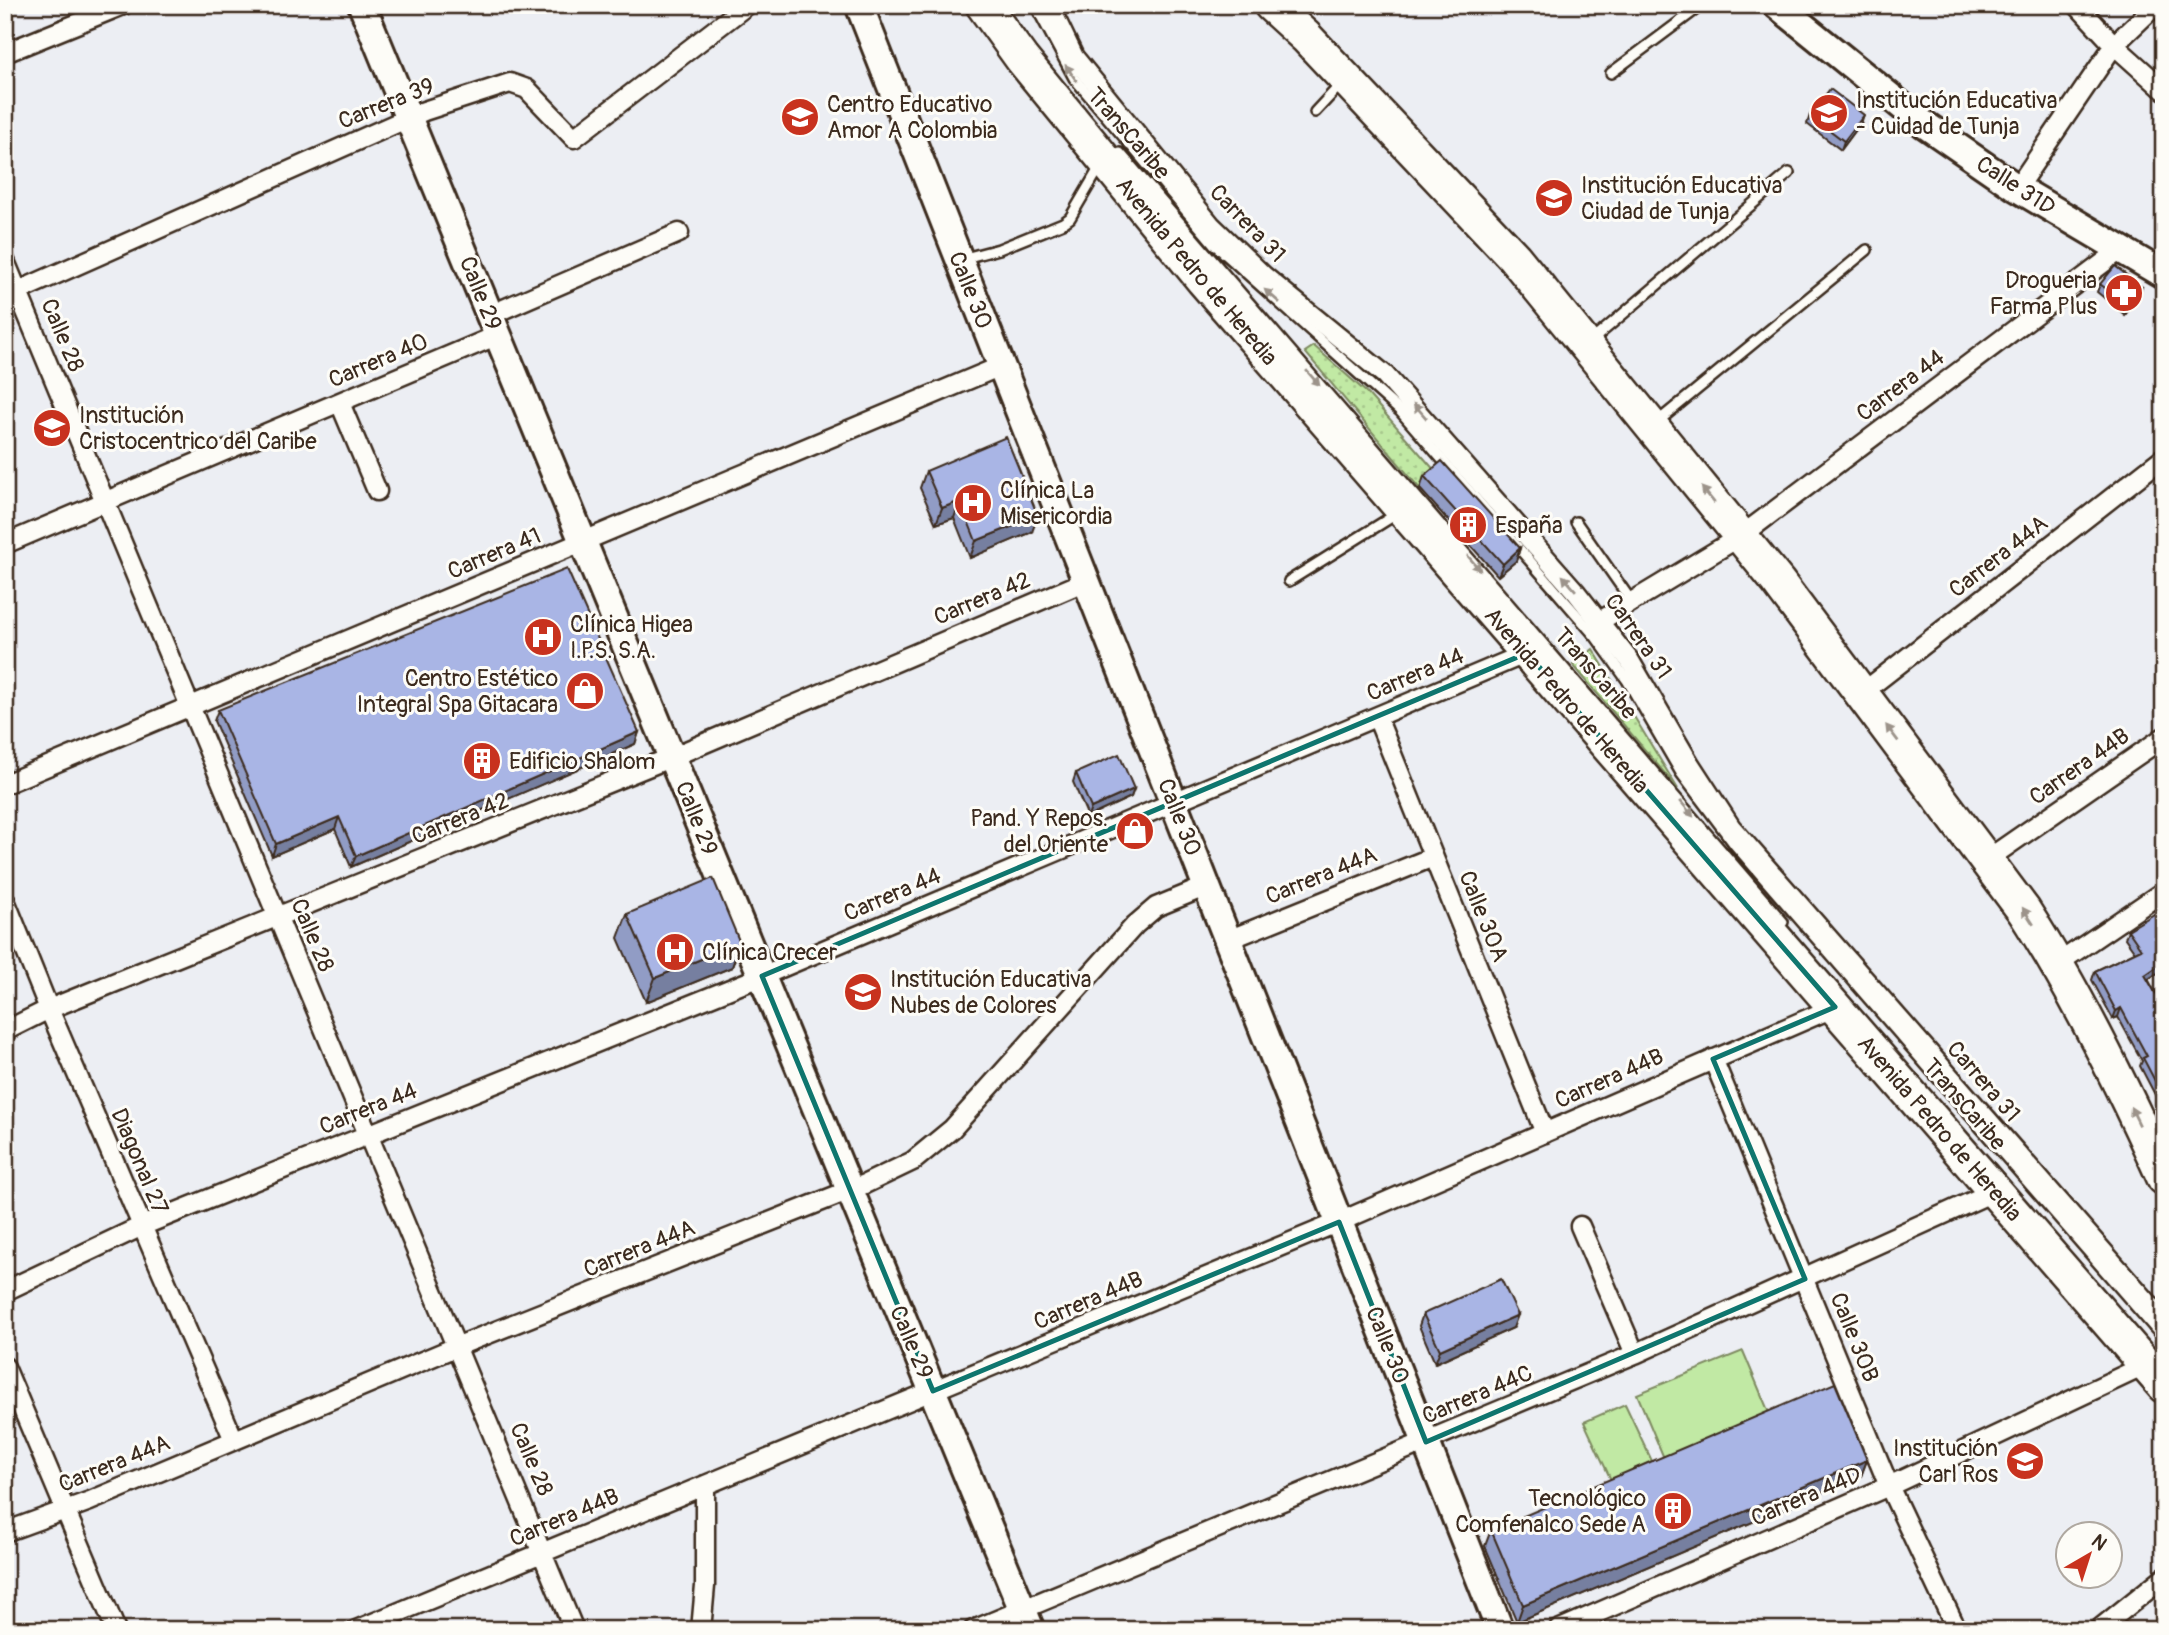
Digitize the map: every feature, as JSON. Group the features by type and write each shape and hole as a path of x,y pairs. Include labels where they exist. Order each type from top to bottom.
{"highway":[{"name":"Avenida Pedro de Heredia","path":"983,5 1403,510 1995,1191 2158,1363"},
{"path":"1271,5 1346,79 1496,237 1741,536 1988,859 2057,964 2160,1157"}],"street":[{"path":"5,53 123,5"},
{"name":"Calle 29","path":"362,5 1027,1619"},
{"name":"Carrera 39","path":"12,294 409,118 510,83 527,89 574,138 747,5"},
{"name":"Calle 30","path":"859,5 1500,1630"},
{"name":"Carrera 31","path":"1049,5 1074,57 1212,225 1264,276 1385,374 1600,621 1630,661 1731,827 2164,1321"},
{"name":"Calle 31D","path":"1777,5 1924,124 2017,188 2119,251 2164,275"},
{"path":"2077,5 2114,45 2164,90"},
{"path":"2017,188 2114,45 2156,5"},
{"name":"Carrera 40","path":"5,544 340,403 679,233"},
{"name":"Carrera 44","path":"1600,621 1741,536 2119,251"},
{"name":"Calle 28","path":"5,261 12,294 106,502 544,1552 574,1630"},
{"name":"Carrera 41","path":"5,784 192,708 1001,366"},
{"path":"340,403 377,491"},
{"name":"Carrera 44A","path":"1862,693 2164,457"},
{"name":"Carrera 42","path":"5,1031 49,1009 672,757 1086,581"},
{"name":"Carrera 44","path":"5,1291 142,1226 762,976 1527,653"},
{"name":"Calle 30A","path":"1377,717 1545,1133"},
{"name":"Carrera 44B","path":"1988,859 2164,737"},
{"name":"Carrera 44A","path":"1228,940 1433,857"},
{"name":"Carrera 44A","path":"5,1532 66,1510 458,1346 849,1190 913,1161 937,1142 1135,925 1156,907 1207,886"},
{"path":"2057,964 2164,891"},
{"name":"Diagonal 27","path":"5,900 234,1440"},
{"name":"Carrera 44B","path":"356,1630 1339,1222 1835,1007"},
{"name":"Calle 30B","path":"1713,1059 1889,1486 1957,1630"},
{"name":"Carrera 44C","path":"973,1630 1027,1619 1103,1573 1635,1354 1995,1191"},
{"path":"1580,1226 1635,1354"},
{"name":"Carrera 44D","path":"1558,1630 1889,1486 2158,1363"},
{"path":"5,1367 117,1630"},
{"path":"701,1630 705,1586 705,1485"},
{"path":"2098,1630 2164,1577"}],"lane":[{"name":"TransCaribe","path":"1035,5 1074,78 1215,246 1399,411 1596,637 1627,680 1681,773 1735,845 2158,1363"},
{"path":"1611,72 1702,5"},
{"path":"1315,112 1346,79"},
{"path":"959,260 999,249 1070,218 1109,154"},
{"name":"TransCaribe","path":"1109,154 1792,933"},
{"path":"1586,345 1789,173"},
{"path":"1652,426 1867,250"},
{"path":"1289,581 1403,510"},
{"path":"1576,522 1632,601"}],"highlighted area":[{"path":"1527,653 1835,1007 1713,1059 1805,1279 1426,1442 1339,1222 933,1391 762,976"}],"green space":[{"path":"1314,346 1367,393 1437,473 1420,489 1305,352"},
{"path":"1593,649 1678,789 1573,665"},
{"path":"1743,1351 1772,1420 1666,1463 1637,1394"},
{"path":"1625,1404 1652,1461 1611,1480 1584,1422"}],"building":[{"path":"1830,89 1864,115 1844,141 1810,115"},
{"path":"2115,266 2142,287 2128,306 2100,284"},
{"name":"Clínica La Misericordia","path":"1006,437 1038,516 976,541 960,501 942,508 926,471"},
{"path":"1442,461 1520,548 1503,564 1424,476"},
{"path":"567,569 639,732 356,856 339,817 276,844 218,710"},
{"path":"1119,754 1134,789 1091,808 1076,773"},
{"path":"713,878 740,943 655,978 627,914"},
{"path":"2164,908 2164,962 2145,975 2164,1008 2164,1098 2143,1058 2147,1056 2121,1008 2116,1011 2095,971 2141,949 2128,930"},
{"path":"1501,1279 1518,1315 1440,1350 1423,1314"},
{"name":"Tecnológico Comfenalco Sede A","path":"1835,1383 1867,1460 1523,1605 1491,1530"}],"place":[{"name":"Institución Educativa - Cuidad de Tunja","path":"1829,113"},
{"name":"Centro Educativo Amor A Colombia","path":"800,117"},
{"name":"Institución Educativa Ciudad de Tunja","path":"1554,198"},
{"name":"Drogueria Farma Plus","path":"2124,293"},
{"name":"Institución Cristocentrico del Caribe","path":"52,428"},
{"name":"Clínica La Misericordia","path":"973,503"},
{"name":"España","path":"1468,525"},
{"name":"Clínica Higea I.P.S. S.A.","path":"543,637"},
{"name":"Centro Estético Integral Spa Gitacara","path":"585,691"},
{"name":"Edificio Shalom","path":"482,761"},
{"name":"Pand. Y Repos. del Oriente","path":"1135,831"},
{"name":"Clínica Crecer","path":"675,952"},
{"name":"Institución Educativa Nubes de Colores","path":"863,992"},
{"name":"Institución Carl Ros","path":"2025,1461"},
{"name":"Tecnológico Comfenalco Sede A","path":"1673,1511"}]}
